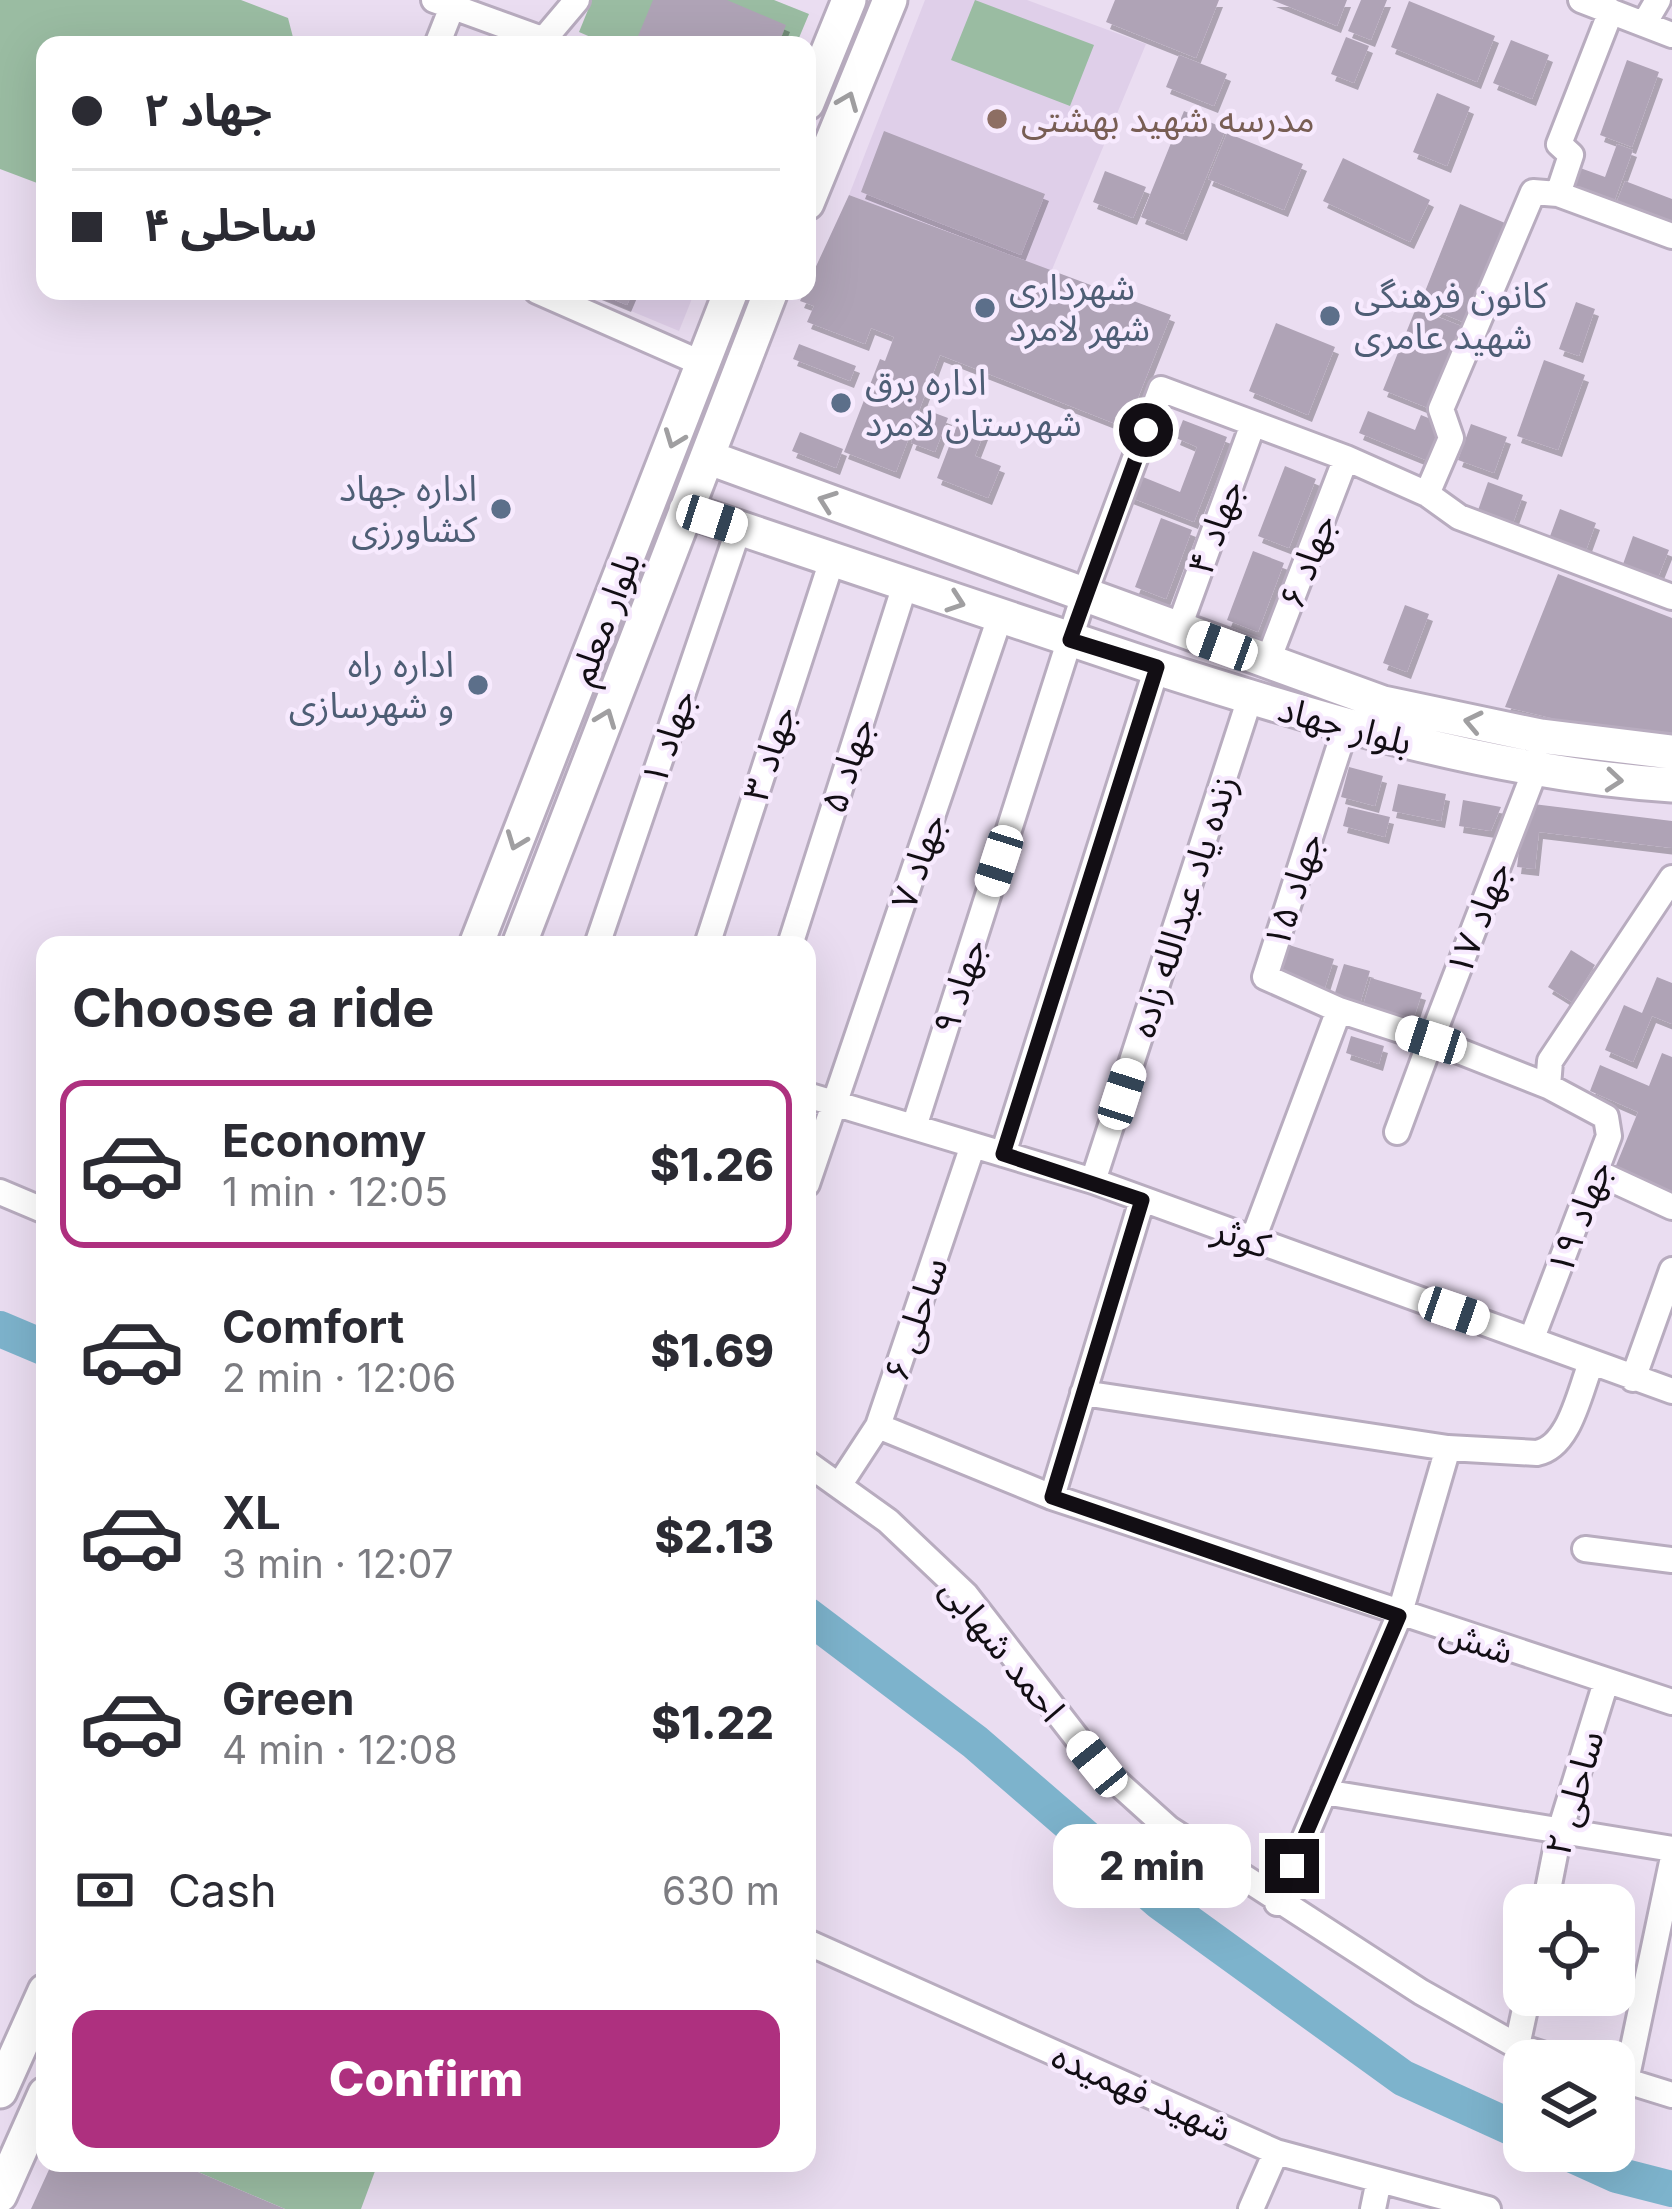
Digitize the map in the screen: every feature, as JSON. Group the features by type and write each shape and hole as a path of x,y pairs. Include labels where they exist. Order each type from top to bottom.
{"street":[{"path":"545,36 577,0"},
{"path":"816,81 849,0"},
{"path":"816,180 890,0"},
{"path":"1581,0 1672,35"},
{"path":"1645,24 1658,0"},
{"path":"438,36 443,3 525,36"},
{"path":"1558,194 1571,154 1558,144 1611,11"},
{"path":"1427,494 1451,438 1441,410 1533,192 1558,194 1672,236"},
{"path":"557,300 703,364"},
{"name":"بلوار معلم","path":"479,936 728,300"},
{"name":"بلوار معلم","path":"522,936 767,300"},
{"name":"جهاد ۹","path":"914,1127 1084,595 1161,389 1253,424"},
{"path":"1253,424 1427,494 1459,517 1672,597"},
{"name":"جهاد ۴","path":"1178,630 1253,424"},
{"name":"بلوار جهاد","path":"706,457 1383,703 1540,736 1672,752"},
{"name":"جهاد ۶","path":"1268,663 1346,458"},
{"path":"748,531 746,509 751,495 777,484"},
{"name":"بلوار جهاد","path":"686,510 1070,640 1346,726 1534,772 1672,785"},
{"name":"جهاد ۱","path":"600,936 748,531"},
{"name":"جهاد ۳","path":"710,936 832,560"},
{"name":"جهاد ۵","path":"793,936 905,585"},
{"name":"جهاد ۷","path":"816,1159 1000,617"},
{"path":"1003,1154 1157,667"},
{"name":"زنده یاد عبدالله زاده","path":"1093,1181 1250,698"},
{"name":"جهاد ۱۵","path":"1340,1010 1265,977 1346,726"},
{"name":"جهاد ۱۷","path":"1397,1132 1534,772"},
{"path":"536,789 574,803"},
{"path":"1252,1242 1340,1010 1548,1086 1550,1061 1672,878"},
{"name":"جهاد ۱۹","path":"1532,1338 1609,1136 1606,1117 1548,1086"},
{"name":"کوثر","path":"816,1098 1093,1181 1252,1242 1532,1338 1590,1366 1672,1391"},
{"name":"ساحلی ۶","path":"840,1484 878,1426 974,1145"},
{"path":"1596,1172 1672,1208"},
{"path":"0,1192 36,1206"},
{"path":"1052,1497 1142,1200"},
{"path":"1633,1379 1672,1270"},
{"path":"1083,1393 1448,1448 1550,1451 1560,1440 1590,1366"},
{"name":"شش","path":"878,1426 1052,1497 1399,1616 1672,1702"},
{"path":"1276,1903 1399,1616 1448,1448"},
{"name":"احمد شهابی","path":"816,1469 840,1484 966,1595 1097,1764 1168,1828 1276,1903 1507,2040"},
{"path":"1585,1549 1672,1560"},
{"name":"ساحلی ۲","path":"1549,1884 1559,1834 1606,1682"},
{"path":"1324,1792 1672,1849"},
{"path":"1629,2040 1672,1862"},
{"name":"شهید فهمیده","path":"816,1946 1276,2152 1488,2209"},
{"path":"0,2091 36,2011"},
{"path":"1635,2084 1672,2095"},
{"path":"0,2195 36,2114"},
{"path":"1251,2209 1276,2152"},
{"path":"1373,2209 1379,2180"}],"shaded area":[{"name":"مدرسه شهید بهشتی","path":"925,0 1027,0 1146,44 1051,272 849,195"},
{"path":"605,300 691,300 679,331"}],"green space":[{"path":"0,0 241,0 288,18 293,36 36,36 36,183 0,169"},
{"path":"592,0 774,0 809,14 800,36 588,36 579,32"},
{"path":"975,0 1094,45 1070,106 951,60"},
{"path":"198,2172 375,2172 361,2209 285,2209"}],"building":[{"path":"653,0 727,0 786,25 782,36 638,36"},
{"path":"1115,0 1219,0 1196,58 1106,22"},
{"path":"1272,0 1347,0 1337,26"},
{"path":"1361,0 1387,0 1371,40 1348,31"},
{"path":"1409,1 1495,36 1477,82 1391,47"},
{"path":"1346,37 1369,46 1354,83 1331,74"},
{"path":"1511,40 1549,55 1532,99 1493,83"},
{"path":"1179,55 1227,74 1214,106 1166,87"},
{"path":"1627,60 1659,72 1632,147 1600,135"},
{"path":"1437,93 1470,107 1447,166 1413,152"},
{"path":"1184,111 1226,129 1183,234 1141,217"},
{"path":"884,131 1045,194 1021,255 861,192"},
{"path":"1227,133 1303,164 1284,210 1208,179"},
{"path":"1617,144 1633,150 1614,202 1565,184 1572,165 1605,177"},
{"path":"1343,158 1430,200 1410,242 1323,201"},
{"path":"1105,171 1146,187 1133,218 1093,202"},
{"path":"1625,181 1672,199 1672,222 1617,201"},
{"name":"شهرداری شهر لامرد","path":"849,195 1171,315 1126,428 940,355 896,472 844,452 880,359 885,361 894,337 871,328 865,344 807,322 814,306 800,301 816,300 816,266"},
{"path":"1460,204 1505,223 1465,323 1420,304"},
{"path":"1576,302 1595,309 1579,356 1559,349"},
{"path":"1416,308 1466,328 1433,410 1383,390"},
{"path":"1276,323 1335,347 1308,415 1249,391"},
{"path":"799,344 856,366 850,381 793,359"},
{"path":"1544,360 1585,375 1558,450 1517,436"},
{"path":"924,409 948,418 935,452 911,443"},
{"path":"1368,411 1415,430 1421,415 1443,424 1428,461 1359,433"},
{"path":"1183,420 1227,437 1194,522 1129,497 1138,475 1180,492 1197,447 1176,438"},
{"path":"958,423 984,433 975,456 1001,466 988,498 937,478"},
{"path":"1471,424 1507,437 1494,473 1458,460"},
{"path":"800,432 843,449 836,468 792,451"},
{"path":"1285,466 1316,479 1289,548 1258,536"},
{"path":"1488,482 1523,495 1512,526 1477,513"},
{"path":"1560,509 1596,523 1585,553 1549,539"},
{"path":"1161,518 1192,530 1166,599 1135,587"},
{"path":"1633,536 1669,550 1657,580 1622,567"},
{"path":"1253,551 1284,563 1258,632 1227,620"},
{"path":"1558,574 1672,618 1672,740 1609,732 1505,707"},
{"path":"1405,605 1429,614 1407,672 1383,663"},
{"path":"1349,767 1383,776 1375,806 1341,797"},
{"path":"1398,784 1446,794 1441,821 1392,811"},
{"path":"1463,800 1501,807 1491,831 1459,826"},
{"path":"1525,803 1672,821 1672,848 1539,832 1535,869 1517,867"},
{"path":"1348,807 1390,817 1385,837 1343,826"},
{"path":"1289,945 1334,959 1323,994 1278,981"},
{"path":"1571,950 1595,965 1572,1002 1548,987"},
{"path":"1344,964 1370,971 1359,1007 1333,999"},
{"path":"1657,977 1672,983 1672,1024 1652,1016 1633,1062 1605,1050 1624,1005 1642,1013"},
{"path":"1371,978 1422,993 1412,1024 1362,1009"},
{"path":"1351,1036 1384,1046 1379,1064 1346,1053"},
{"path":"1662,1053 1672,1057 1672,1191 1615,1168 1638,1112 1590,1091 1600,1065 1649,1086"},
{"path":"48,2172 198,2172 285,2209 31,2209"}],"waterway":[{"path":"0,1329 36,1344"},
{"path":"816,1622 975,1742 1160,1902 1403,2078 1503,2123"},
{"path":"1610,2172 1672,2189"}],"place":[{"name":"مدرسه شهید بهشتی","path":"997,119"},
{"name":"شهرداری شهر لامرد","path":"985,308"},
{"name":"کانون فرهنگی شهید عامری","path":"1330,316"},
{"name":"اداره برق شهرستان لامرد","path":"841,403"},
{"name":"اداره جهاد کشاورزی","path":"501,509"},
{"name":"اداره راه و شهرسازی","path":"478,685"}],"route":[{"path":"1146,430 1070,640 1157,667 1003,1154 1142,1200 1052,1497 1399,1616 1292,1866"}]}
